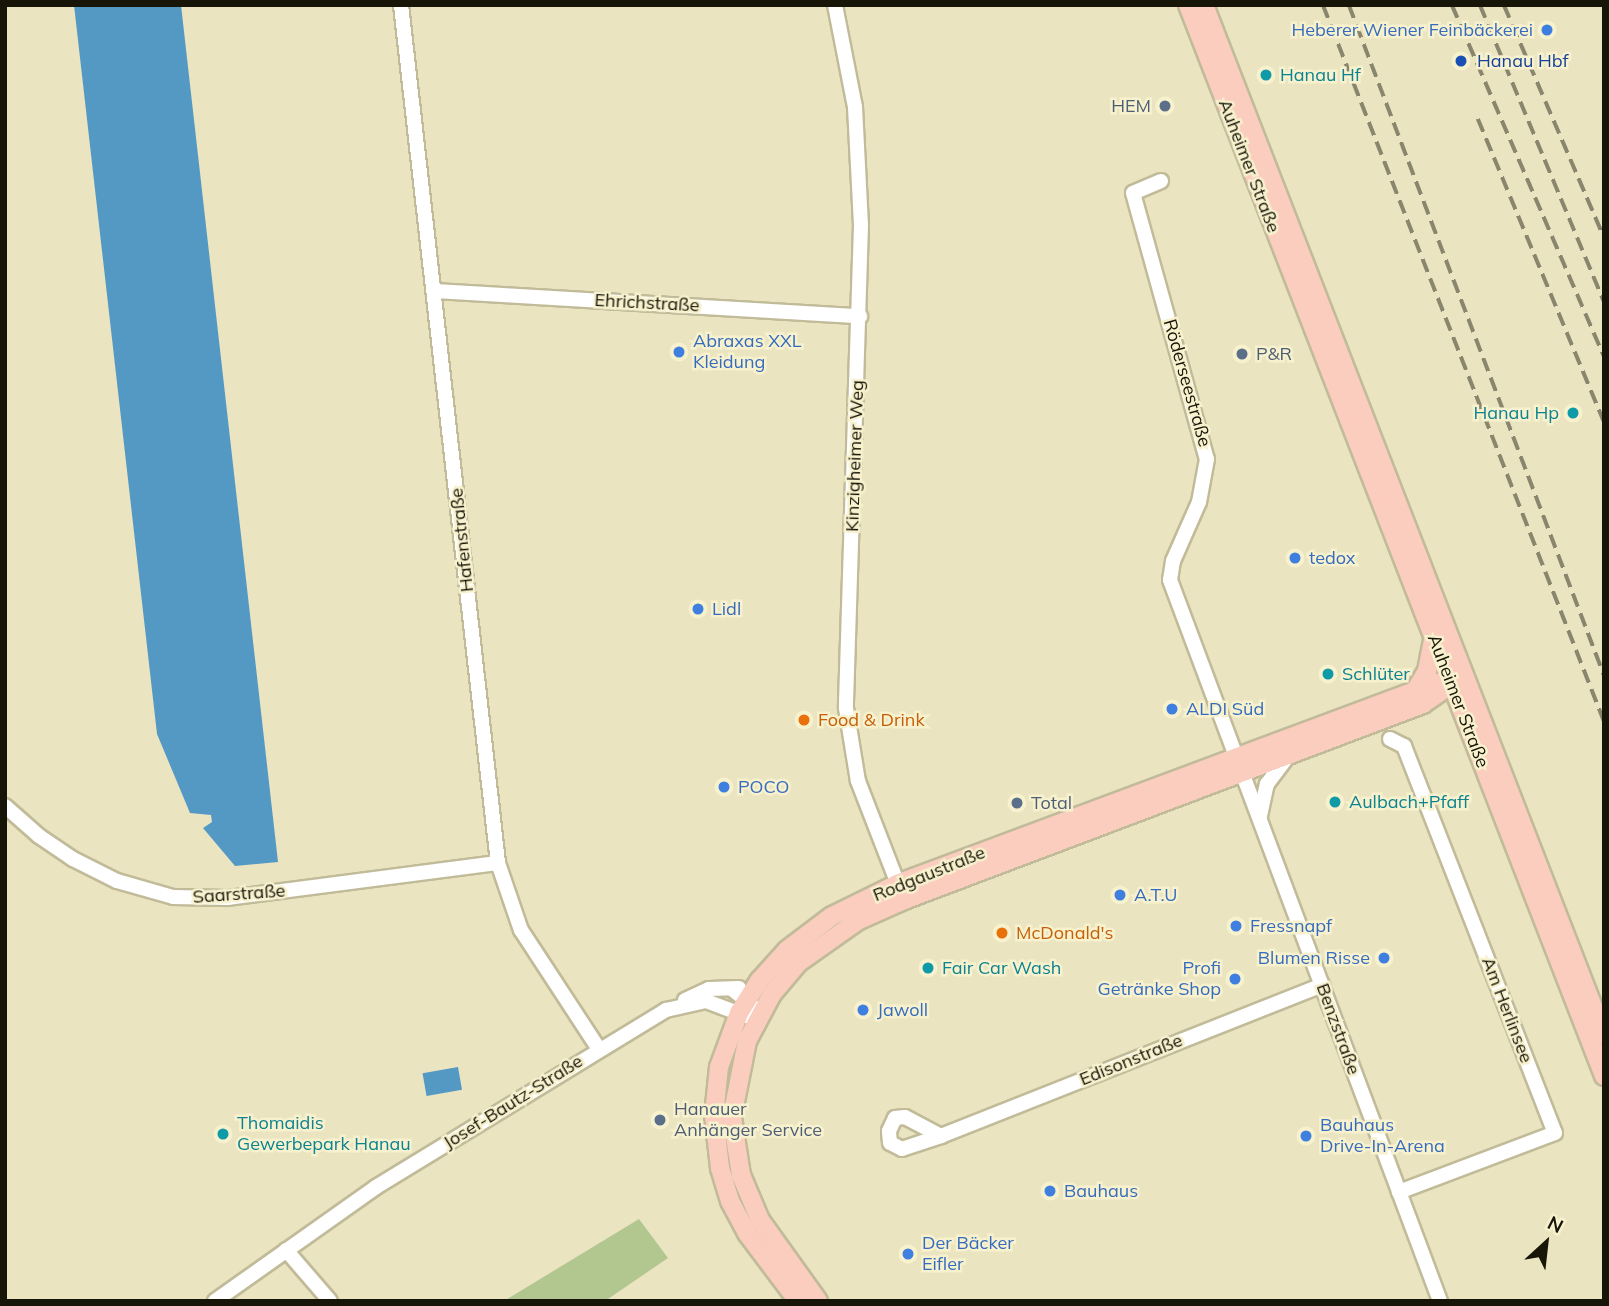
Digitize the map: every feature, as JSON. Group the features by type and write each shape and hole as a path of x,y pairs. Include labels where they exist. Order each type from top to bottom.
{"main road":[{"name":"Auheimer Straße","path":"1188,5 1470,693 1604,1035"},
{"name":"Auheimer Straße","path":"1204,5 1433,636 1604,1076"},
{"path":"1433,636 1419,697 1450,710 1467,726"},
{"path":"1457,661 1451,683 1470,693"},
{"name":"Rodgaustraße","path":"1239,763 1293,752 1451,683"},
{"name":"Rodgaustraße","path":"798,1301 747,1233 720,1168 716,1091 723,1051 739,1000 816,927 900,892 1419,697"},
{"name":"Rodgaustraße","path":"818,1301 760,1220 741,1175 732,1117 733,1097 742,1055 757,1016 786,976 813,950 900,892"}],"street":[{"name":"Hafenstraße","path":"401,5 498,863 521,930 599,1049"},
{"name":"Kinzigheimer Weg","path":"835,5 850,76 858,145 859,316 846,708 859,781 900,892"},
{"name":"Röderseestraße","path":"1161,181 1133,193 1207,459 1199,502 1173,561 1170,580 1239,763"},
{"name":"Ehrichstraße","path":"434,291 859,316"},
{"name":"Am Herlinsee","path":"1390,739 1404,746 1555,1133 1399,1192"},
{"path":"1259,817 1267,784 1293,752"},
{"name":"Benzstraße","path":"1239,763 1440,1301"},
{"name":"Saarstraße","path":"5,806 39,836 93,870 153,893 192,899 498,863"},
{"name":"Edisonstraße","path":"941,1136 1322,985"},
{"path":"670,1009 709,989 739,1000"},
{"name":"Josef-Bautz-Straße","path":"215,1301 376,1187 599,1049 670,1009 706,1001 739,1000 757,1016"},
{"path":"286,1250 330,1301"}],"green space":[{"path":"639,1219 668,1258 605,1301 504,1301"}],"water":[{"path":"74,5 181,5 278,862 235,866 203,828 212,822 211,815 190,813 157,734"},
{"path":"458,1067 462,1090 427,1096 423,1073"}],"railway":[{"path":"1323,5 1604,721"},
{"path":"1349,5 1604,675"},
{"path":"1452,5 1604,356"},
{"path":"1480,5 1604,302"},
{"path":"1504,5 1602,233"},
{"path":"1478,119 1604,421"}],"place":[{"name":"Heberer Wiener Feinbäckerei","path":"1547,30"},
{"name":"Hanau Hbf","path":"1461,61"},
{"name":"Hanau Hf","path":"1266,75"},
{"name":"HEM","path":"1165,106"},
{"name":"Abraxas XXL Kleidung","path":"679,352"},
{"name":"P&R","path":"1242,354"},
{"name":"Hanau Hp","path":"1573,413"},
{"name":"tedox","path":"1295,558"},
{"name":"Lidl","path":"698,609"},
{"name":"Schlüter","path":"1328,674"},
{"name":"ALDI Süd","path":"1172,709"},
{"name":"Food & Drink","path":"804,720"},
{"name":"POCO","path":"724,787"},
{"name":"Aulbach+Pfaff","path":"1335,802"},
{"name":"Total","path":"1017,803"},
{"name":"A.T.U","path":"1120,895"},
{"name":"Fressnapf","path":"1236,926"},
{"name":"McDonald's","path":"1002,933"},
{"name":"Blumen Risse","path":"1384,958"},
{"name":"Fair Car Wash","path":"928,968"},
{"name":"Profi Getränke Shop","path":"1235,979"},
{"name":"Jawoll","path":"863,1010"},
{"name":"Hanauer Anhänger Service","path":"660,1120"},
{"name":"Thomaidis Gewerbepark Hanau","path":"223,1134"},
{"name":"Bauhaus Drive-In-Arena","path":"1306,1136"},
{"name":"Bauhaus","path":"1050,1191"},
{"name":"Der Bäcker Eifler","path":"908,1254"}]}
